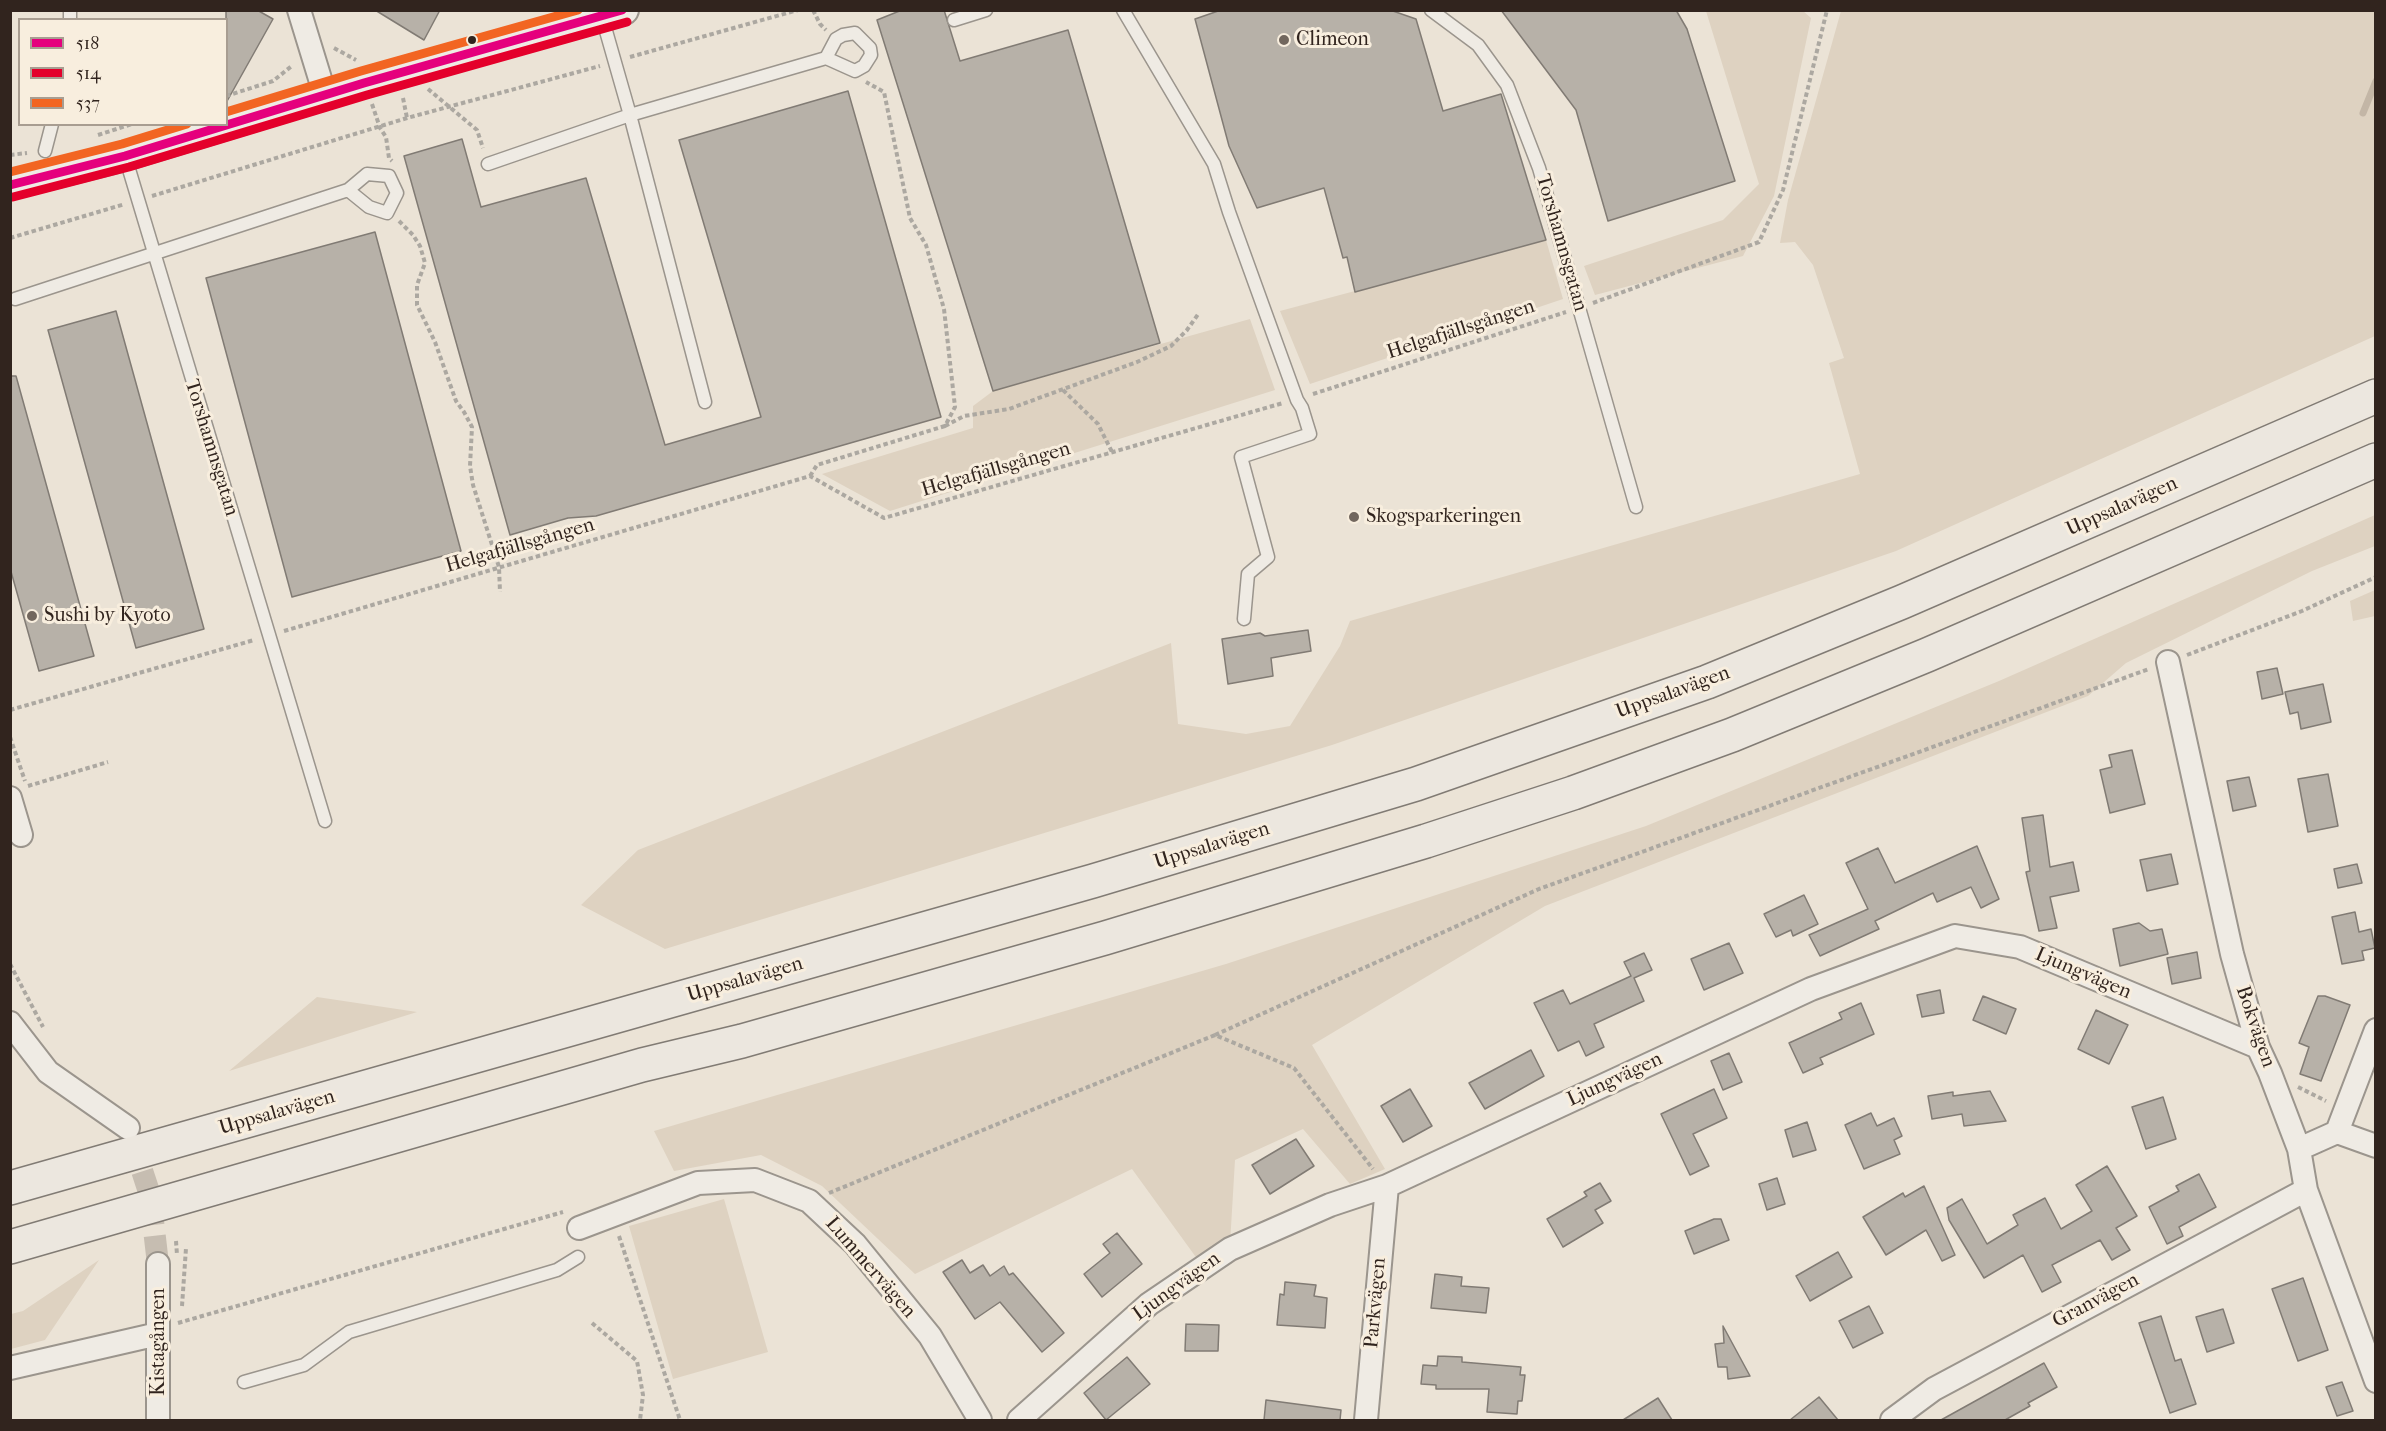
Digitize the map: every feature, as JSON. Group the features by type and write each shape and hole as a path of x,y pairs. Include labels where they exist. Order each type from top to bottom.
{"highway":[{"name":"Uppsalavägen","path":"10,1188 1093,881 1416,784 1729,673 1902,602 2376,396"},
{"path":"10,1247 642,1065 742,1041 1094,941 1426,841 1573,793 1732,735 1927,655 2376,460"}],"street":[{"path":"299,10 325,95"},
{"path":"228,125 613,14"},
{"path":"10,185 125,156 223,126"},
{"name":"Bokvägen","path":"2168,662 2232,954 2258,1047 2271,1073 2299,1149 2307,1190 2376,1381"},
{"path":"17,798 21,835"},
{"name":"Ljungvägen","path":"1019,1420 1149,1304 1230,1249 1329,1205 1387,1186 1811,989 1955,936 2020,947 2258,1047"},
{"path":"10,1023 48,1072 128,1128"},
{"path":"2337,1132 2376,1030"},
{"path":"2299,1149 2337,1132 2376,1146"},
{"name":"Lummervägen","path":"577,1219 611,1214 698,1182 755,1180 809,1201 855,1244 930,1336 980,1420"},
{"name":"Parkvägen","path":"1366,1420 1387,1186"},
{"name":"Granvägen","path":"1892,1420 1934,1389 2307,1190"},
{"name":"Kistagången","path":"158,1264 165,1329 158,1420"},
{"path":"15,1370 165,1329"}],"lane":[{"path":"954,20 987,10"},
{"path":"1124,10 1214,164 1229,212 1310,434 1241,457 1268,557 1248,574 1244,619"},
{"name":"Torshamnsgatan","path":"1431,10 1478,45 1508,86 1539,168 1636,507"},
{"path":"613,14 614,62 705,402"},
{"path":"488,164 630,115 826,58"},
{"path":"45,151 51,126"},
{"name":"Torshamnsgatan","path":"125,156 324,821"},
{"path":"15,299 348,190"},
{"path":"244,1382 304,1365 349,1332 557,1270 578,1257"}],"path":[{"path":"10,238 407,118 798,10"},
{"name":"Helgafjällsgången","path":"10,710 810,476 884,518 1297,400 1580,307 1759,242 1783,190 1827,10"},
{"path":"228,95 273,81 312,51 328,46 357,61"},
{"path":"425,87 451,106 477,130 488,164"},
{"path":"884,92 910,218 926,245 944,309 955,407 945,426"},
{"path":"402,94 407,118"},
{"path":"380,128 386,137 389,158 394,164"},
{"path":"402,213 398,220 420,246 425,263 417,285 417,305 435,342 456,401 472,427 470,466 473,485 499,567 500,592"},
{"path":"810,476 817,465 945,426 964,416 1009,409 1102,376 1171,346 1187,330 1199,313"},
{"path":"1063,390 1098,424 1113,452"},
{"path":"809,1201 1215,1035 1539,889 2168,662 2302,611 2376,577"},
{"path":"10,737 17,798 108,762"},
{"path":"10,964 48,1036"},
{"path":"1215,1035 1294,1068 1387,1186"},
{"path":"2271,1073 2345,1111"},
{"path":"611,1214 680,1420"},
{"path":"165,1329 577,1219"},
{"path":"592,1323 637,1361 643,1395 640,1420"}],"shaded area":[{"path":"1706,11 1803,11 1811,18 1774,196 1743,256 1595,295 1584,266 1723,220 1759,184"},
{"path":"1841,11 2375,11 2375,336 1896,551 1332,745 665,949 581,905 638,850 1171,643 1178,724 1246,734 1290,726 1340,646 1350,621 1860,474 1829,363 1844,358 1813,265 1795,242 1780,243 1788,200"},
{"path":"1546,240 1563,299 1310,384 1280,311"},
{"path":"1250,319 1275,390 890,511 822,474 973,428 973,406 993,391"},
{"path":"2375,515 2375,546 2312,571 2126,663 2088,696 1545,906 1312,1045 1385,1169 1350,1184 1303,1129 1235,1160 1230,1244 1198,1260 1132,1169 915,1274 822,1186 761,1155 674,1171 654,1131 1226,964 1646,826 1999,681"},
{"path":"2375,590 2375,616 2353,621 2350,601"},
{"path":"317,997 417,1012 229,1071"},
{"path":"724,1199 768,1352 673,1379 629,1226"},
{"path":"99,1260 45,1340 11,1349 11,1314 23,1311"}],"building":[{"path":"226,10 257,10 273,19 228,99 228,18 226,18"},
{"path":"375,10 440,10 424,40"},
{"path":"902,10 944,10 960,61 1068,30 1160,343 993,391 877,20"},
{"path":"1221,10 1390,10 1416,19 1443,111 1501,94 1546,240 1355,292 1347,257 1343,258 1324,188 1257,208 1229,146 1195,19"},
{"path":"1501,10 1676,10 1687,29 1735,181 1608,221 1576,110"},
{"path":"848,91 941,417 596,516 568,518 510,535 404,156 462,139 481,207 586,178 665,445 761,417 679,140"},
{"path":"375,232 461,551 292,597 206,278"},
{"path":"116,311 204,629 136,648 48,330"},
{"path":"10,376 16,376 94,656 39,671 10,568"},
{"path":"1308,630 1311,651 1271,658 1273,676 1228,684 1222,639 1260,633 1265,636"},
{"path":"2277,668 2283,694 2262,699 2257,672"},
{"path":"2323,684 2331,722 2301,729 2298,712 2290,714 2285,692"},
{"path":"2132,750 2145,804 2110,813 2100,770 2112,767 2109,755"},
{"path":"2328,774 2338,826 2308,832 2298,779"},
{"path":"2249,777 2256,806 2233,811 2227,781"},
{"path":"2043,815 2050,867 2073,862 2079,891 2050,897 2057,928 2039,931 2026,872 2030,871 2022,818"},
{"path":"1977,846 1999,899 1981,908 1971,887 1937,902 1933,893 1875,921 1879,929 1820,956 1809,935 1868,909 1846,863 1878,848 1895,883"},
{"path":"2171,854 2178,884 2147,891 2140,860"},
{"path":"2357,864 2362,883 2338,888 2334,869"},
{"path":"1804,895 1818,924 1793,936 1791,930 1776,937 1764,914"},
{"path":"2355,912 2359,932 2371,929 2375,948 2362,951 2364,960 2342,964 2332,917"},
{"path":"2139,923 2150,931 2162,929 2168,954 2120,966 2113,929"},
{"path":"1729,943 1743,973 1704,990 1691,959"},
{"path":"2197,952 2201,978 2172,984 2167,958"},
{"path":"1644,953 1652,970 1634,978 1644,1001 1594,1024 1604,1047 1586,1056 1579,1041 1558,1051 1534,1003 1563,990 1570,1004 1631,976 1624,962"},
{"path":"1940,990 1944,1013 1922,1017 1917,995"},
{"path":"1983,996 2016,1009 2006,1034 1973,1020"},
{"path":"2318,996 2325,996 2350,1005 2321,1081 2300,1074 2309,1047 2299,1043"},
{"path":"1861,1003 1874,1034 1820,1058 1823,1064 1803,1073 1789,1043 1842,1019 1839,1013"},
{"path":"2096,1010 2128,1025 2109,1064 2078,1049"},
{"path":"1531,1050 1544,1076 1485,1109 1469,1083"},
{"path":"1729,1053 1742,1082 1723,1090 1711,1061"},
{"path":"1410,1089 1432,1126 1403,1142 1381,1106"},
{"path":"1714,1089 1727,1118 1693,1134 1709,1166 1690,1175 1661,1114"},
{"path":"1990,1091 2006,1121 1964,1126 1962,1114 1932,1119 1928,1096 1953,1092 1953,1096"},
{"path":"2163,1097 2176,1139 2146,1149 2132,1107"},
{"path":"1871,1113 1877,1126 1894,1118 1902,1136 1894,1140 1900,1154 1864,1169 1845,1125"},
{"path":"1807,1122 1816,1150 1793,1157 1785,1130"},
{"path":"1296,1139 1314,1166 1270,1194 1252,1165"},
{"path":"2107,1166 2137,1216 2116,1228 2130,1250 2112,1260 2100,1240 2052,1265 2061,1282 2042,1292 2023,1255 1984,1278 1949,1220 1947,1208 1962,1199 1987,1244 2018,1225 2013,1215 2045,1198 2061,1229 2092,1211 2076,1185"},
{"path":"2199,1174 2216,1207 2179,1227 2183,1236 2167,1244 2149,1207 2179,1191 2176,1186"},
{"path":"1777,1178 1785,1204 1767,1210 1759,1184"},
{"path":"1600,1183 1611,1201 1595,1210 1603,1223 1563,1247 1547,1219 1587,1196 1584,1192"},
{"path":"1924,1186 1955,1255 1942,1261 1926,1230 1886,1255 1863,1217 1903,1193 1905,1197"},
{"path":"1714,1219 1721,1219 1729,1240 1694,1254 1685,1231"},
{"path":"1117,1233 1142,1264 1102,1297 1084,1274 1110,1253 1103,1244"},
{"path":"1838,1252 1852,1277 1810,1301 1796,1276"},
{"path":"962,1260 970,1273 983,1265 990,1276 1004,1266 1009,1275 1013,1273 1064,1333 1042,1352 1000,1302 975,1319 943,1272"},
{"path":"1435,1274 1462,1277 1461,1286 1489,1288 1486,1313 1431,1308"},
{"path":"2303,1278 2328,1350 2298,1361 2272,1289"},
{"path":"1285,1282 1316,1285 1314,1296 1327,1298 1325,1328 1277,1325 1280,1294 1284,1295"},
{"path":"1869,1306 1883,1333 1853,1348 1839,1321"},
{"path":"2223,1309 2234,1343 2207,1352 2196,1317"},
{"path":"2161,1316 2175,1361 2181,1359 2196,1404 2170,1413 2139,1323"},
{"path":"1186,1324 1219,1325 1218,1351 1185,1351"},
{"path":"1723,1326 1750,1376 1728,1379 1727,1367 1718,1367 1715,1344 1724,1343"},
{"path":"1438,1356 1462,1357 1462,1362 1521,1367 1520,1375 1525,1375 1522,1401 1518,1401 1517,1414 1487,1412 1489,1389 1436,1389 1436,1385 1421,1384 1423,1365 1437,1366"},
{"path":"1127,1357 1150,1384 1106,1420 1084,1393"},
{"path":"2044,1363 2057,1387 2028,1403 2030,1406 2005,1420 1941,1420"},
{"path":"2342,1382 2353,1411 2337,1416 2326,1387"},
{"path":"1819,1397 1838,1420 1790,1420"},
{"path":"1658,1398 1672,1420 1623,1420"},
{"path":"1266,1400 1341,1410 1340,1420 1264,1420"}],"waterway":[{"path":"2363,113 2376,81"}],"tunnel":[{"path":"132,1140 150,1195 158,1264"}],"transit line":[{"name":"537","path":"228,111 578,10"},
{"name":"518","path":"228,125 364,83 622,10"},
{"name":"514","path":"13,197 129,167 367,95 627,22"},
{"name":"537","path":"10,172 122,144 180,126"},
{"name":"518","path":"10,185 125,156 223,126"}],"place":[{"name":"Climeon","path":"1284,40"},
{"name":"Skogsparkeringen","path":"1354,517"},
{"name":"Sushi by Kyoto","path":"32,616"}]}
